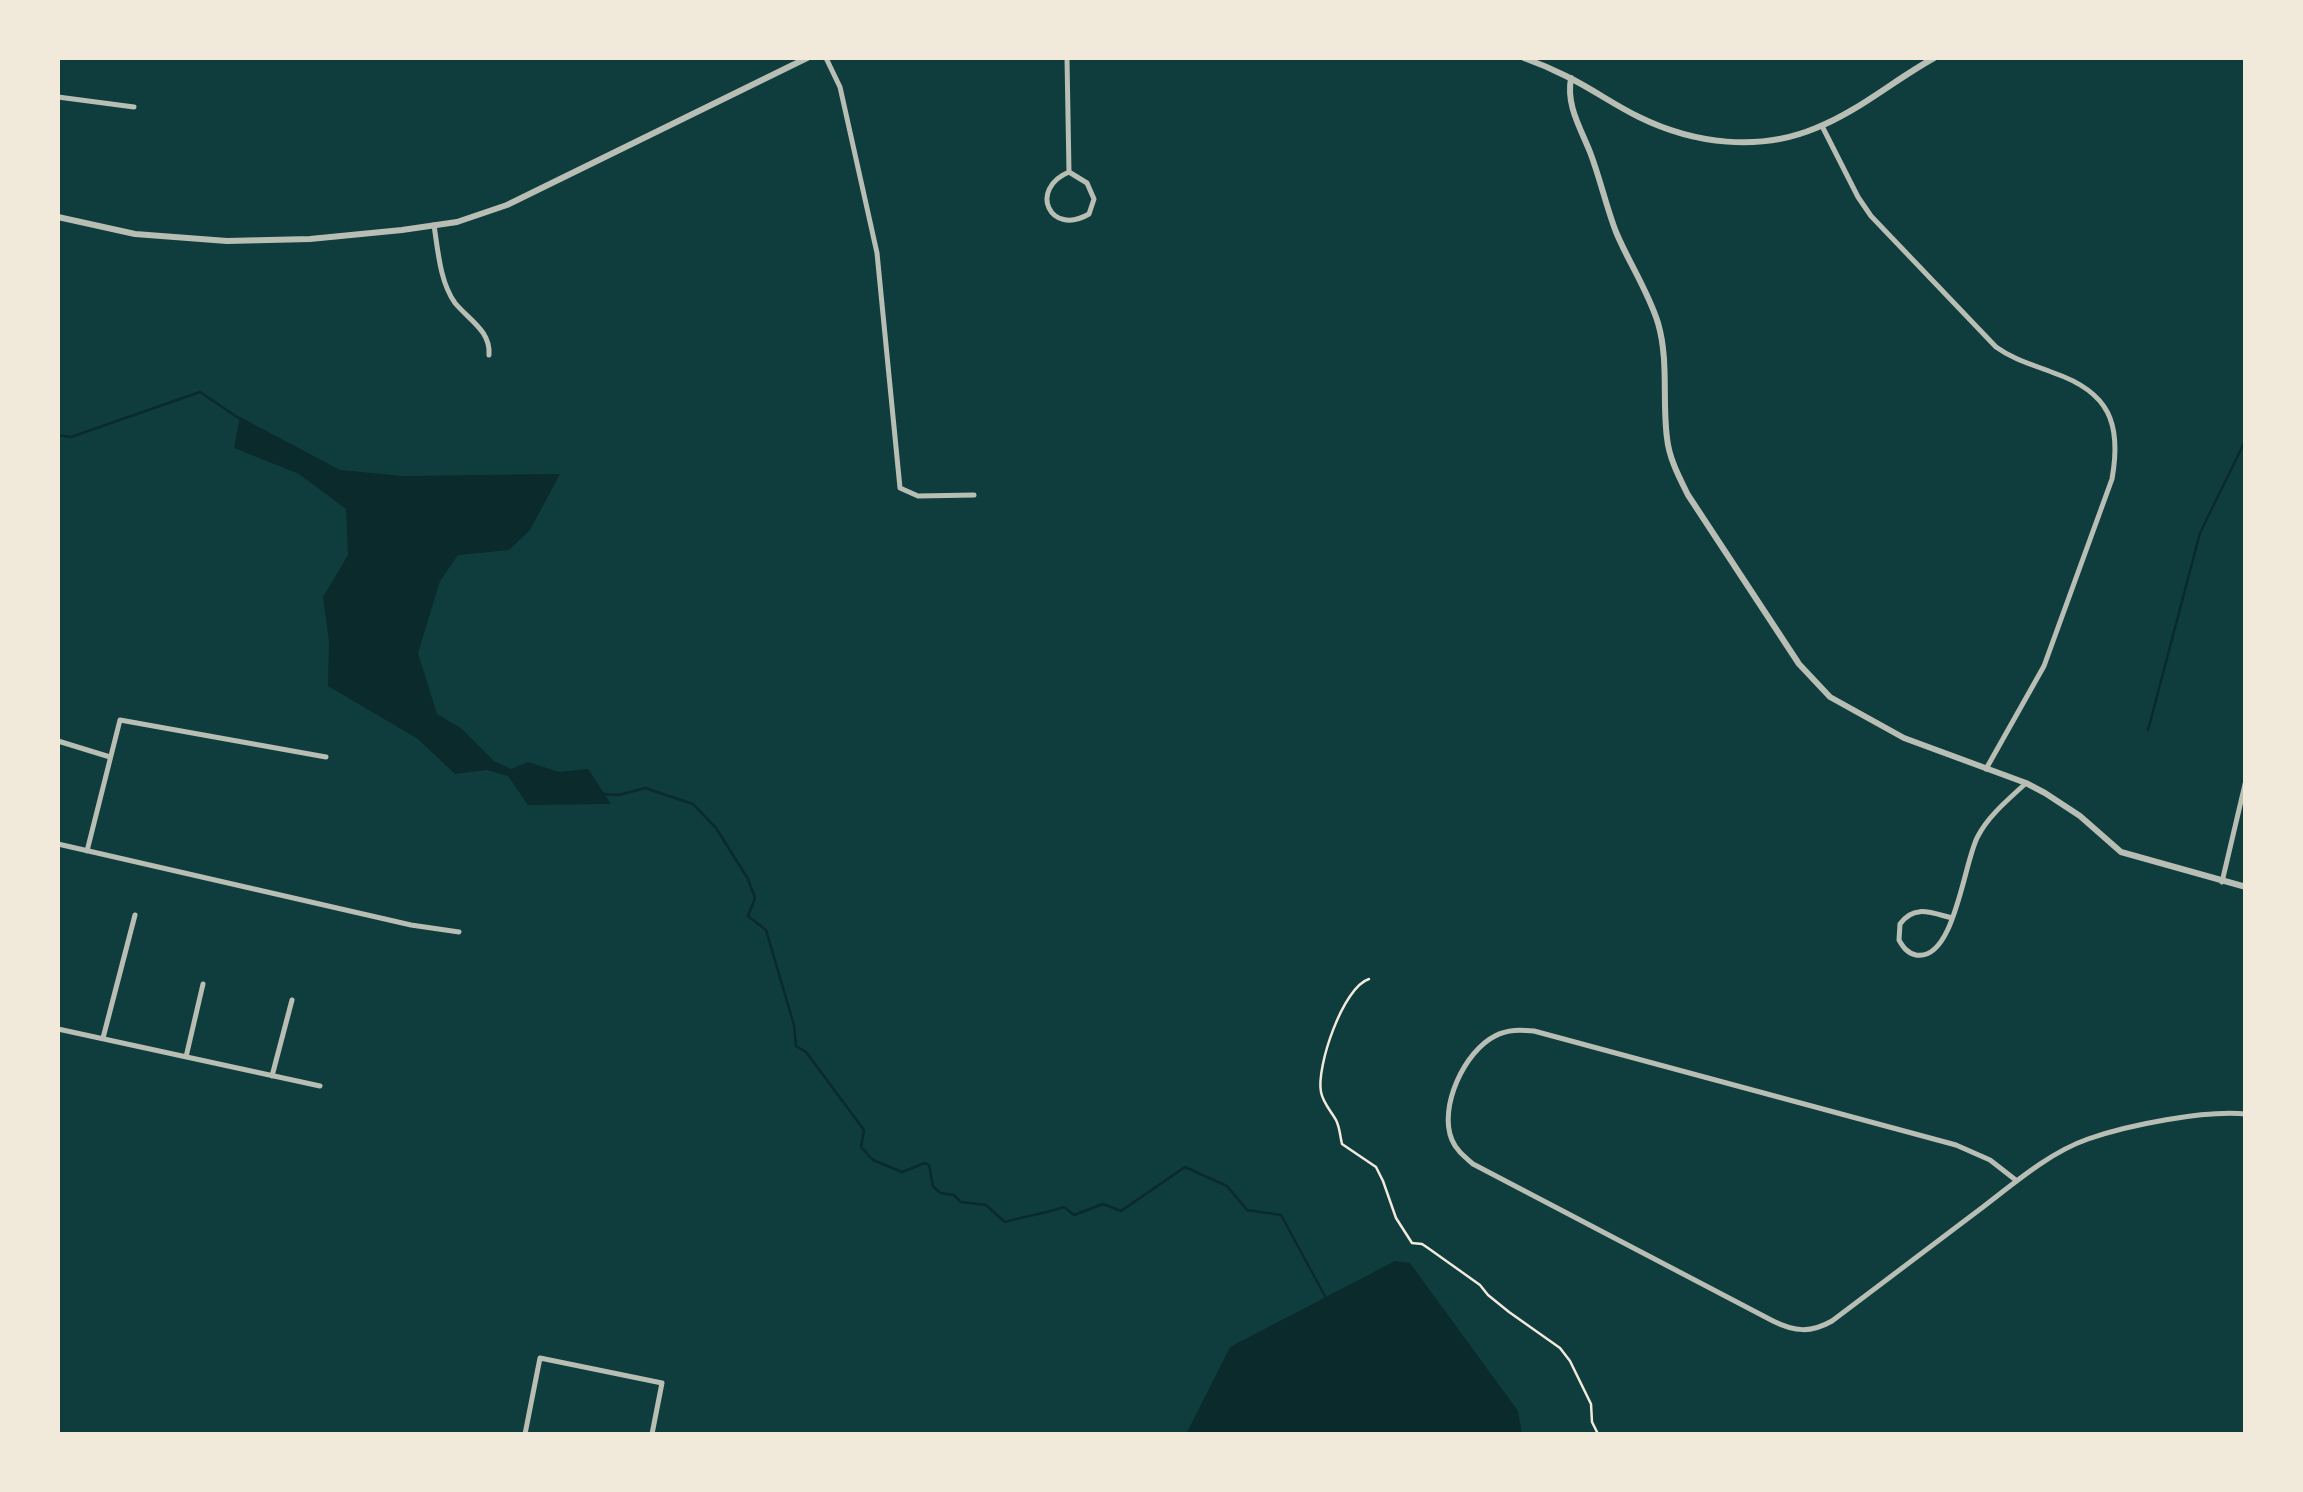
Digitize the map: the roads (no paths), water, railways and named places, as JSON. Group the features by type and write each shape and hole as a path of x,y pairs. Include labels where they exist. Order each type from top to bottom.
{"street":[{"path":"58,217 135,234 227,241 310,239 457,222 506,205 807,58"},
{"path":"826,58 840,88 876,253 900,488 918,496 974,495"},
{"path":"1067,58 1069,172"},
{"path":"1524,58 1675,132 1738,143 1776,140 1822,126 1934,58"},
{"path":"1571,78 1572,108 1616,232 1658,323 1666,357 1666,441 1675,470 1799,664 1830,697 1904,738 2045,793 2080,816 2121,852 2246,888"},
{"path":"58,97 134,106"},
{"path":"1822,126 1858,197 1885,232 1996,347 2095,394 2112,422 2116,438 2112,478 2054,641 2032,690 1986,769"},
{"path":"1069,172 1086,183 1094,199 1089,214 1071,222 1053,214 1046,203 1052,184 1069,172"},
{"path":"434,226 448,290 488,338 489,355"},
{"path":"87,851 120,720 326,757"},
{"path":"58,741 110,757"},
{"path":"2222,882 2246,780"},
{"path":"1952,918 1922,911 1911,913 1898,930 1902,944 1913,954 1928,954 1942,941 1952,918 1979,832 2026,784"},
{"path":"58,844 411,925 459,932"},
{"path":"103,1039 135,915"},
{"path":"186,1057 203,984"},
{"path":"272,1076 292,1000"},
{"path":"58,1030 320,1086"},
{"path":"2018,1181 1990,1160 1956,1145 1534,1031 1508,1031 1481,1046 1462,1073 1450,1107 1452,1140 1473,1164 1773,1322 1802,1331 1832,1321 2018,1181 2086,1140 2192,1117 2224,1112 2246,1114"},
{"path":"525,1434 540,1358 662,1383 652,1434"}],"water":[{"path":"240,417 340,470 403,476 560,474 530,530 509,550 458,555 440,581 418,653 437,714 461,728 494,761 511,769 528,762 559,772 588,769 611,804 528,805 508,776 487,770 455,774 418,739 328,686 329,641 323,597 348,555 346,509 299,474 234,448"},
{"path":"1395,1261 1410,1263 1518,1411 1522,1434 1186,1434 1230,1347"}],"waterway":[{"path":"58,435 71,437 200,392 240,419"},
{"path":"2148,730 2200,533 2246,439"},
{"path":"602,794 619,795 645,788 693,804 716,828 748,879 755,898 748,916 766,930 794,1025 796,1046 806,1052 864,1130 861,1147 873,1160 902,1172 925,1163 929,1165 933,1186 940,1193 954,1195 961,1202 986,1205 1005,1222 1064,1207 1074,1215 1103,1204 1121,1211 1185,1167 1227,1186 1247,1210 1281,1215 1327,1300"}]}
